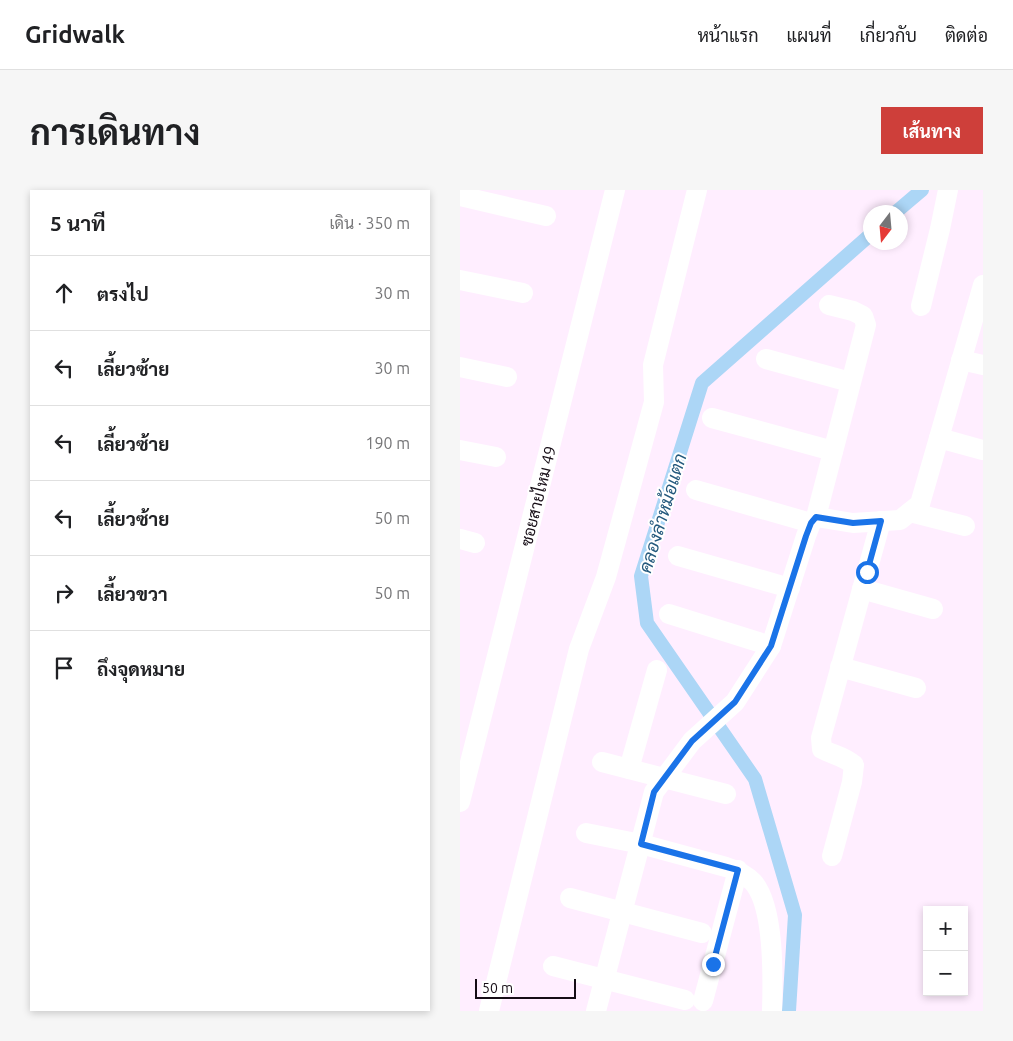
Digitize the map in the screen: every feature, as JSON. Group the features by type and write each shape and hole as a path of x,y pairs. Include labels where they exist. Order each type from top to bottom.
{"street":[{"name":"ซอยสายไหม 49","path":"460,802 615,190"},
{"path":"489,1011 579,650 606,577 654,402 653,365 697,190"},
{"path":"921,306 948,190"},
{"path":"460,196 546,216"},
{"path":"460,280 523,293"},
{"path":"696,490 814,520 853,523 900,520 920,504 983,284"},
{"path":"596,1011 654,792 692,741 735,702 771,646 814,520 866,325 863,316 853,311 829,306"},
{"path":"766,359 850,382"},
{"path":"961,360 983,365"},
{"path":"460,367 507,377"},
{"path":"712,418 833,451"},
{"path":"939,438 983,450"},
{"path":"460,450 496,457"},
{"path":"910,512 965,526"},
{"path":"832,856 854,773 854,765 846,758 831,754 822,749 821,738 881,521"},
{"path":"678,556 790,588"},
{"path":"862,589 933,609"},
{"path":"669,614 771,646"},
{"path":"840,667 916,688"},
{"path":"629,769 657,670"},
{"path":"602,762 726,794"},
{"path":"586,833 641,844 738,870 754,883 762,900 770,931 773,965 772,1011"},
{"path":"553,966 694,1001 738,870"},
{"path":"570,898 622,913 702,932"}],"waterway":[{"name":"คลองลำหม้อแตก","path":"904,205 922,190"},
{"name":"คลองลำหม้อแตก","path":"789,1011 795,915 755,779 647,623 641,576 702,383 863,241"}],"route":[{"path":"713,964 738,870 641,844 654,792 692,741 735,702 771,646 806,536 811,523 816,517 853,523 881,521 867,572"}]}
